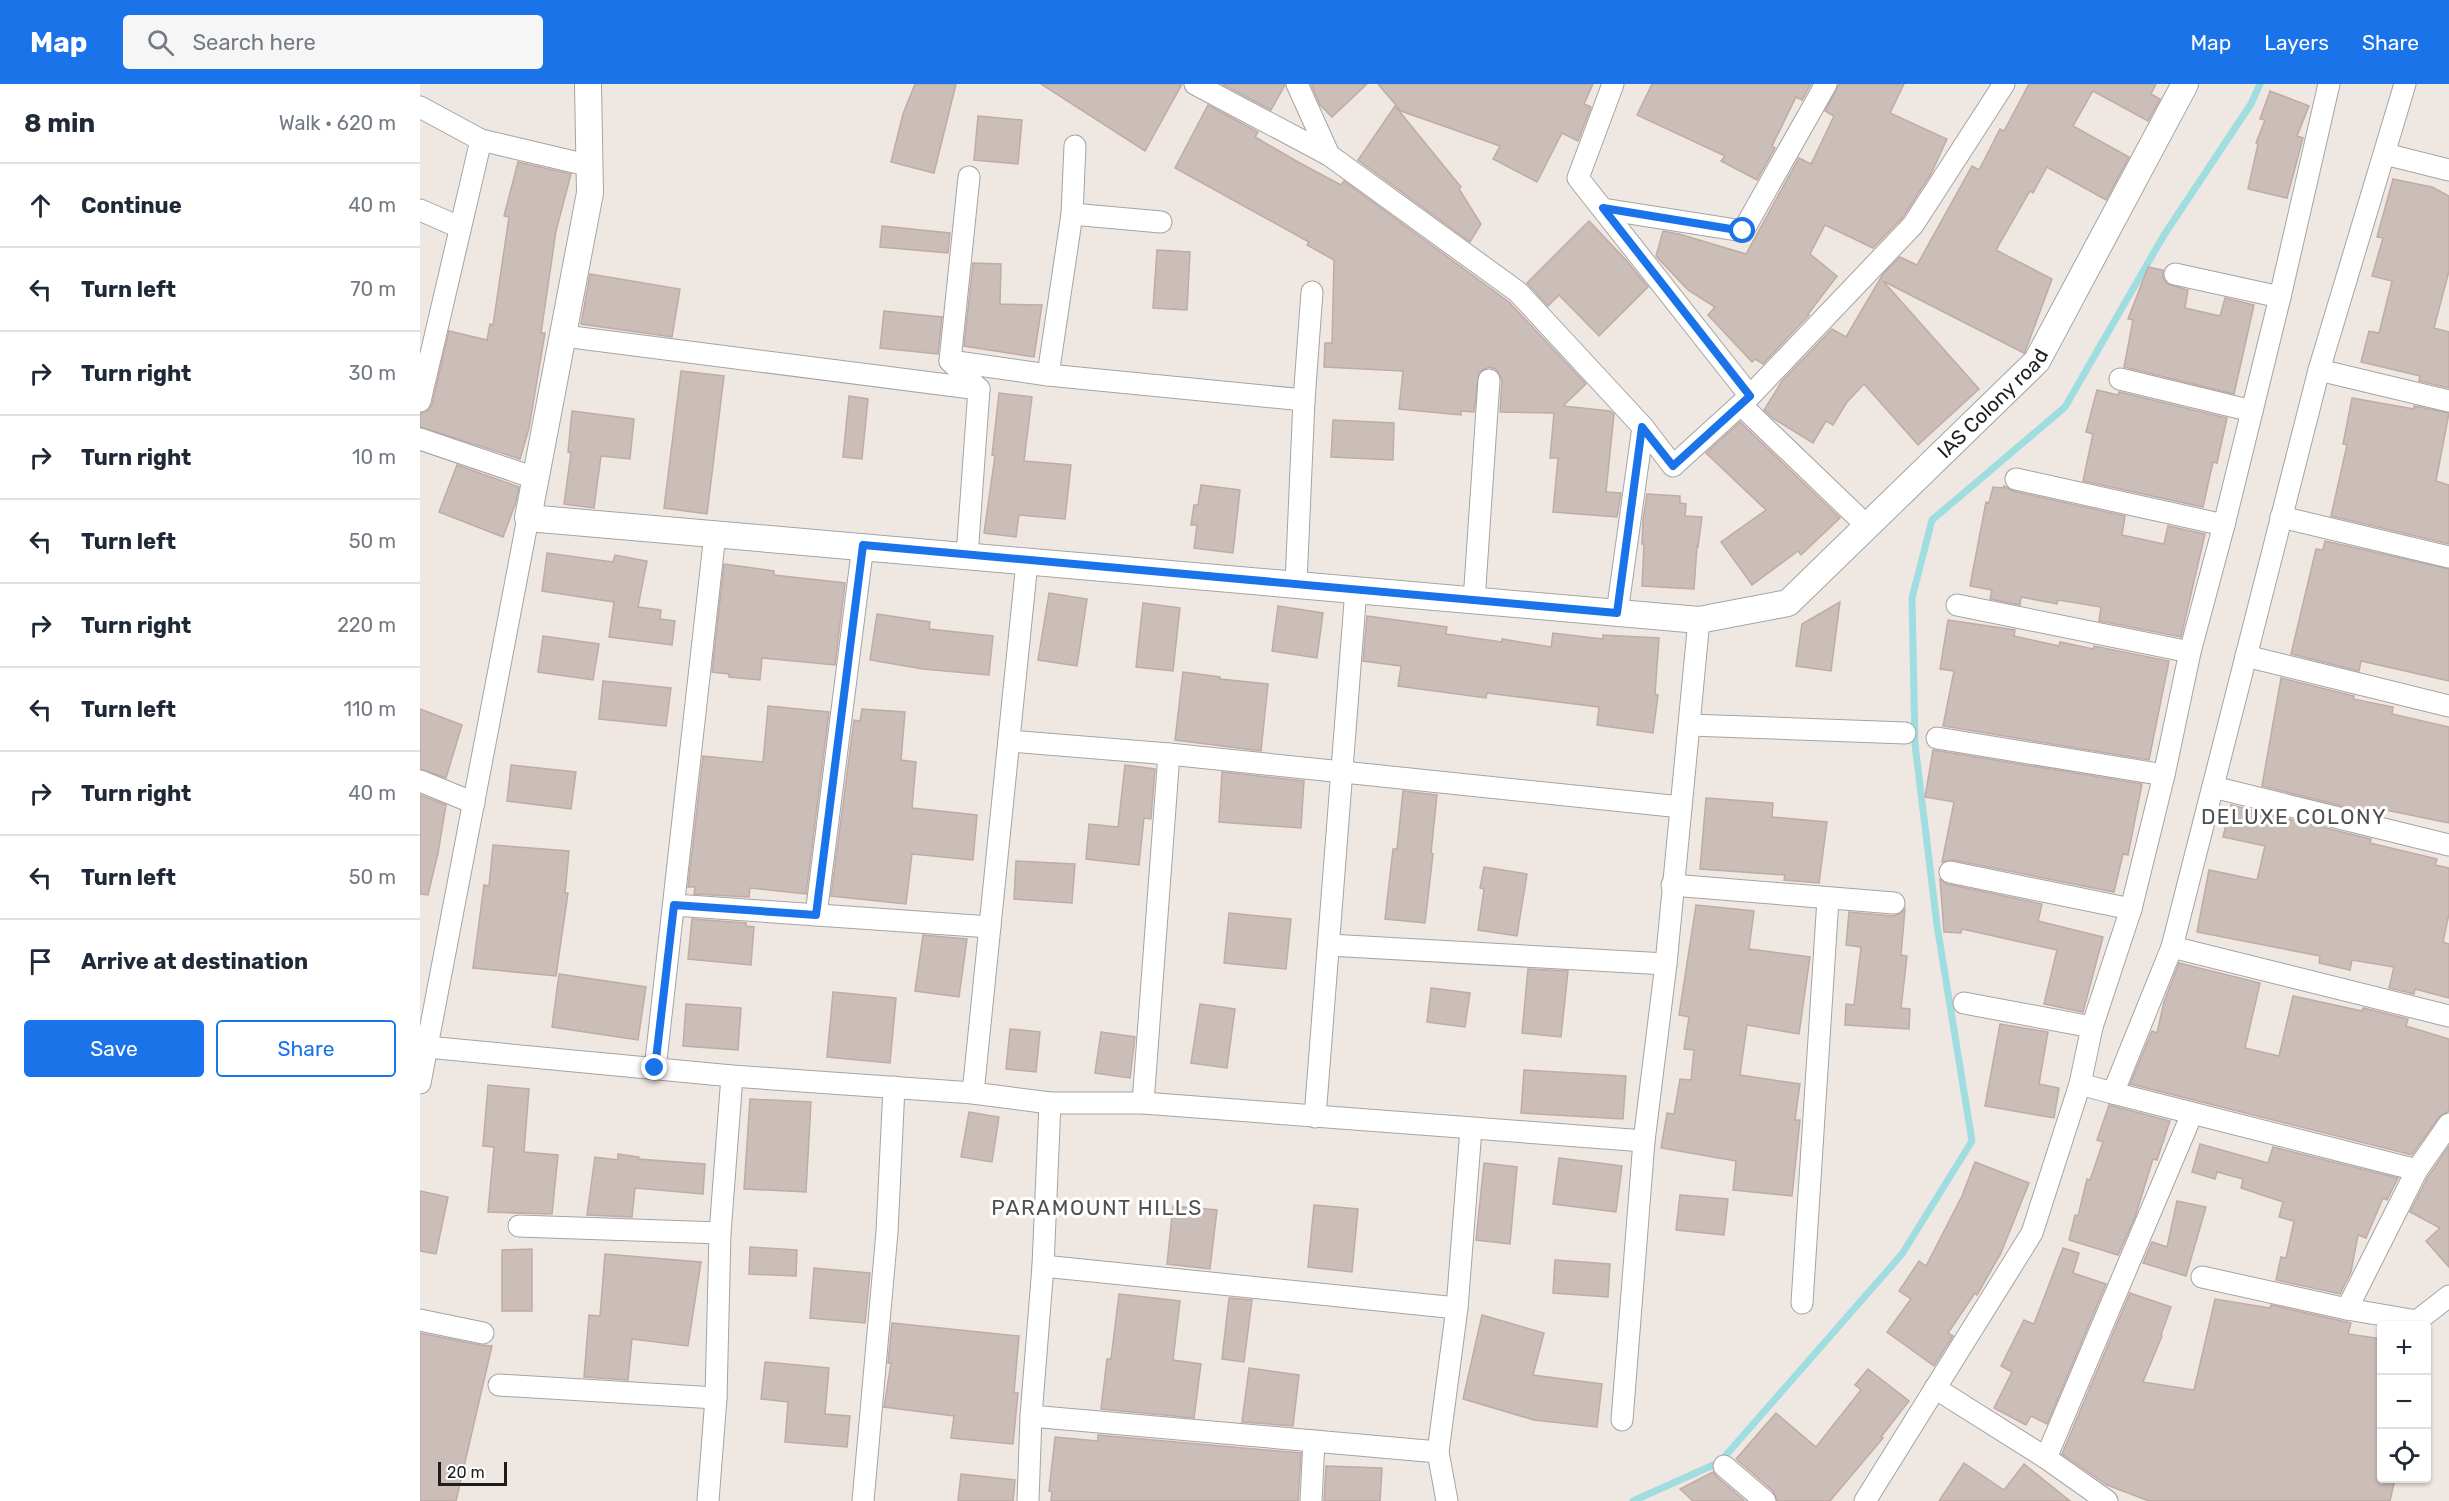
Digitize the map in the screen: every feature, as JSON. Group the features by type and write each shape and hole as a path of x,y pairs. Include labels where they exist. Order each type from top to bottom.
{"street":[{"path":"420,1083 590,193 588,84"},
{"path":"1195,84 1329,155 1518,292 1642,427 1673,466 1746,401 1913,225 2004,84"},
{"path":"1297,84 1329,155"},
{"path":"1612,84 1578,178 1603,208 1746,401 1867,526"},
{"path":"1603,208 1743,231 1827,84"},
{"name":"IAS Colony road","path":"528,518 863,545 1699,621 1788,603 2037,362 2185,84"},
{"path":"1865,1501 2032,1233 2080,1084 2092,1027 2131,909 2164,775 2190,652 2280,297 2329,84"},
{"path":"2114,1093 2172,947 2319,370 2405,84"},
{"path":"420,107 480,140 591,166"},
{"path":"420,401 428,334 459,227 480,140"},
{"path":"1048,375 1072,214 1075,146"},
{"path":"2385,154 2449,170"},
{"path":"950,361 969,177"},
{"path":"420,210 459,227"},
{"path":"1072,214 1161,222"},
{"path":"2175,274 2280,297"},
{"path":"1296,584 1304,400 1312,292"},
{"path":"564,336 979,389"},
{"path":"950,361 979,389"},
{"path":"950,361 1048,375 1304,400"},
{"path":"2319,370 2449,401"},
{"path":"1474,601 1489,380"},
{"path":"2120,380 2252,411"},
{"path":"967,556 979,389"},
{"path":"1617,613 1642,427"},
{"path":"420,439 535,478"},
{"path":"2016,479 2224,525"},
{"path":"2281,517 2449,557"},
{"path":"655,1068 715,534"},
{"path":"816,915 863,545"},
{"path":"973,1093 1027,561"},
{"path":"1316,1117 1356,589"},
{"path":"1957,605 2190,652"},
{"path":"1622,1419 1644,1141 1666,964 1699,621"},
{"path":"2246,656 2449,706"},
{"path":"1690,725 1905,733"},
{"path":"1937,738 2164,775"},
{"path":"1009,741 1169,754 1681,807"},
{"path":"1143,1103 1169,754"},
{"path":"420,781 474,802"},
{"path":"2213,787 2449,845"},
{"path":"1950,872 2131,909"},
{"path":"1672,885 1894,903"},
{"path":"1802,1303 1828,899"},
{"path":"674,905 990,927"},
{"path":"1329,945 1666,964"},
{"path":"2172,947 2449,1016"},
{"path":"1964,1003 2092,1027"},
{"path":"427,1047 732,1076 973,1093 1050,1103 1143,1103 1644,1141"},
{"path":"708,1501 716,1398 720,1233 732,1076"},
{"path":"2080,1084 2417,1170"},
{"path":"863,1501 887,1232 894,1086"},
{"path":"1028,1501 1031,1416 1043,1266 1050,1103"},
{"path":"2046,1458 2192,1114"},
{"path":"2347,1309 2417,1170 2449,1124"},
{"path":"1447,1501 1438,1452 1457,1308 1471,1129"},
{"path":"519,1226 720,1233"},
{"path":"1043,1266 1457,1308"},
{"path":"2202,1277 2347,1309 2417,1321 2449,1296"},
{"path":"420,1320 483,1333"},
{"path":"499,1385 716,1398"},
{"path":"1935,1388 2046,1458 2108,1501"},
{"path":"1031,1416 1438,1452"},
{"path":"1311,1501 1314,1441"},
{"path":"1724,1466 1765,1501"}],"building":[{"path":"915,84 956,84 934,173 891,162 903,114"},
{"path":"1041,84 1182,84 1145,151"},
{"path":"1222,84 1284,84 1285,85 1271,110"},
{"path":"1311,84 1367,84 1332,117 1320,105"},
{"path":"1378,84 1593,84 1584,104 1591,107 1578,141 1562,133 1537,182 1493,159 1500,146 1401,111"},
{"path":"1652,84 1811,84 1802,100 1796,97 1772,146 1775,148 1757,180 1721,161 1725,156 1637,115"},
{"path":"1839,84 1904,84 1890,113 1947,139 1931,174 1903,217 1873,248 1825,225 1810,254 1837,276 1809,315 1763,364 1755,359 1752,362 1708,315 1715,307 1688,290 1656,256 1663,231 1746,254 1799,158 1811,164 1834,116 1825,111"},
{"path":"2029,84 2156,84 2151,94 2160,99 2148,121 2093,91 2073,126 2129,157 2106,200 2047,167 2033,193 2030,191 1996,250 2052,279 2025,352 1883,281 1979,389 1918,445 1864,384 1847,402 1833,425 1826,421 1813,443 1774,419 1764,410 1782,381 1832,329 1846,337 1883,274 1900,257 1917,265 1972,166 1979,170 2000,129 2004,131"},
{"path":"2270,91 2309,106 2297,136 2303,138 2287,198 2248,189 2258,144 2256,143 2265,120 2260,119"},
{"path":"1208,105 1258,132 1255,137 1298,162 1341,185 1344,181 1509,302 1586,384 1563,406 1610,411 1614,414 1606,492 1621,493 1617,517 1553,512 1558,458 1550,458 1554,413 1500,412 1502,380 1496,369 1489,367 1479,372 1474,412 1461,411 1461,415 1399,409 1403,371 1324,367 1325,343 1332,343 1334,260 1307,245 1309,242 1175,168"},
{"path":"1395,106 1461,187 1459,189 1481,224 1470,242 1358,160"},
{"path":"978,116 1022,120 1018,164 974,160"},
{"path":"518,162 571,174 556,231 541,333 545,333 529,428 520,459 420,427 420,413 429,410 432,404 449,331 487,340 490,324 493,325 509,217 504,216"},
{"path":"2393,179 2432,187 2449,196 2449,271 2434,328 2449,332 2449,388 2419,381 2420,376 2361,362 2369,331 2379,333 2392,281 2372,276 2383,238 2377,237"},
{"path":"1589,221 1648,287 1599,336 1559,295 1548,306 1527,283"},
{"path":"882,226 950,233 948,253 880,247"},
{"path":"1157,250 1190,252 1187,310 1153,308"},
{"path":"973,263 1001,264 1000,304 1042,305 1034,357 964,346"},
{"path":"2148,267 2163,270 2163,277 2167,284 2188,290 2185,308 2220,316 2225,298 2254,305 2234,394 2124,367 2133,320 2128,319"},
{"path":"590,274 680,289 672,337 581,324"},
{"path":"884,311 942,317 938,354 880,348"},
{"path":"681,371 724,376 707,514 664,508"},
{"path":"2097,390 2118,395 2119,392 2227,418 2217,463 2213,462 2203,507 2083,481 2093,434 2086,432"},
{"path":"999,393 1032,397 1024,461 1071,465 1065,519 1019,515 1016,537 984,533 995,456 992,455"},
{"path":"849,396 868,399 862,459 843,457"},
{"path":"2352,398 2449,413 2436,481 2449,485 2449,544 2331,516 2347,445 2343,444"},
{"path":"572,411 634,419 630,459 601,456 594,508 564,504 571,453 568,452"},
{"path":"1333,420 1394,423 1393,460 1331,457"},
{"path":"1740,422 1840,518 1801,555 1798,551 1752,585 1721,542 1766,510 1706,453"},
{"path":"457,465 519,487 503,537 439,512"},
{"path":"1201,485 1240,490 1233,553 1194,548 1197,525 1191,525 1194,505 1198,505"},
{"path":"2004,486 2013,491 2125,516 2122,535 2164,544 2168,526 2205,534 2181,637 2099,621 2101,607 2058,600 2057,604 2021,597 2020,605 1990,599 1992,590 1970,586 1986,502 1989,503 1993,487 2003,488"},
{"path":"1647,494 1680,496 1680,503 1686,504 1685,516 1702,517 1694,589 1642,586 1643,520"},
{"path":"2325,541 2449,569 2449,681 2361,661 2359,671 2291,654 2316,549 2323,550"},
{"path":"547,553 613,562 615,555 647,561 638,607 661,610 660,619 675,621 672,645 609,637 614,602 542,591"},
{"path":"724,564 774,571 774,575 845,583 835,665 762,658 760,680 729,677 729,674 712,672"},
{"path":"1049,593 1087,599 1077,666 1038,660"},
{"path":"1840,602 1831,671 1796,666 1802,624"},
{"path":"1143,603 1180,608 1173,671 1136,667"},
{"path":"1278,606 1323,613 1317,658 1272,651"},
{"path":"877,614 930,622 929,629 993,636 989,675 923,669 870,660"},
{"path":"1367,616 1447,627 1446,634 1502,642 1502,639 1551,647 1553,633 1603,639 1603,635 1659,638 1655,694 1658,695 1653,733 1597,725 1599,707 1487,693 1486,698 1398,686 1401,666 1363,661"},
{"path":"1948,620 2015,630 2014,636 2059,646 2060,642 2093,649 2094,646 2169,661 2149,760 1943,726 1954,671 1940,669"},
{"path":"543,636 599,644 593,680 538,672"},
{"path":"1183,672 1268,684 1261,751 1175,740"},
{"path":"2281,678 2354,696 2353,699 2393,707 2392,714 2449,727 2449,823 2376,808 2375,814 2262,786"},
{"path":"603,681 671,688 666,726 599,719"},
{"path":"768,706 829,712 806,894 750,888 749,897 694,894 695,887 688,887 703,756 763,762"},
{"path":"420,709 462,725 446,778 420,769"},
{"path":"862,709 905,712 901,760 916,762 912,808 977,815 973,860 912,854 906,904 831,896 854,720 860,721"},
{"path":"1933,750 2142,784 2128,855 2123,854 2114,892 1953,860 1942,862 1954,802 1925,797"},
{"path":"511,765 576,772 571,809 507,801"},
{"path":"1125,765 1155,769 1151,819 1144,818 1139,865 1086,859 1089,824 1118,827"},
{"path":"1222,772 1304,781 1301,828 1219,822"},
{"path":"1403,791 1437,795 1425,923 1385,919 1393,849 1397,849"},
{"path":"420,795 446,805 428,895 420,894"},
{"path":"1706,798 1773,803 1772,817 1827,822 1819,883 1784,880 1785,875 1700,869"},
{"path":"2231,805 2371,839 2370,843 2437,859 2435,865 2449,868 2449,914 2443,942 2449,944 2449,998 2415,989 2414,994 2389,988 2394,967 2352,960 2350,970 2319,963 2320,956 2197,932 2209,870 2257,880 2265,846 2223,837"},
{"path":"493,845 569,851 565,893 568,893 556,976 473,968 484,885 489,886"},
{"path":"1016,861 1075,864 1072,903 1014,899"},
{"path":"1484,867 1527,874 1517,936 1478,930 1484,889 1480,888"},
{"path":"1940,879 1947,884 2042,904 2038,921 2103,937 2083,1012 2044,1004 2057,950 1962,929 1961,933 1944,932"},
{"path":"1696,905 1754,911 1749,949 1810,957 1799,1034 1747,1025 1740,1075 1800,1084 1795,1120 1800,1120 1792,1196 1733,1190 1736,1161 1661,1148 1667,1113 1674,1114 1680,1079 1691,1080 1694,1050 1684,1049 1689,1017 1679,1015"},
{"path":"1905,909 1901,955 1907,956 1901,1008 1910,1009 1909,1029 1845,1025 1846,1004 1854,1005 1861,947 1846,945 1849,912 1893,916"},
{"path":"1229,913 1291,919 1286,969 1224,963"},
{"path":"692,919 746,923 746,926 754,927 751,965 688,959"},
{"path":"923,935 967,939 959,997 915,991"},
{"path":"2179,963 2260,983 2245,1048 2279,1056 2293,996 2362,1011 2363,1008 2408,1019 2406,1026 2449,1039 2449,1111 2439,1117 2412,1155 2130,1084 2152,1031 2157,1033 2164,1002"},
{"path":"1528,969 1568,971 1561,1037 1522,1033"},
{"path":"559,974 646,987 638,1040 552,1027"},
{"path":"1431,988 1470,993 1465,1027 1427,1022"},
{"path":"833,992 896,998 890,1063 827,1057"},
{"path":"686,1004 741,1008 738,1050 683,1046"},
{"path":"1200,1004 1235,1009 1227,1068 1191,1063"},
{"path":"2000,1024 2048,1032 2039,1084 2059,1088 2054,1118 1985,1106"},
{"path":"1010,1029 1040,1032 1036,1072 1006,1069"},
{"path":"1101,1032 1135,1037 1130,1078 1095,1073"},
{"path":"1524,1070 1626,1076 1623,1119 1521,1113"},
{"path":"488,1085 529,1089 524,1152 558,1155 552,1214 488,1212 494,1147 483,1146"},
{"path":"750,1099 811,1102 806,1192 744,1189"},
{"path":"2109,1105 2170,1121 2157,1160 2153,1159 2135,1217 2118,1255 2069,1240 2075,1215 2078,1216 2087,1179 2090,1180 2103,1142 2097,1140"},
{"path":"969,1112 999,1117 992,1162 961,1157"},
{"path":"2200,1144 2268,1163 2273,1147 2398,1178 2387,1200 2383,1198 2366,1238 2358,1235 2351,1272 2340,1294 2276,1280 2281,1257 2286,1258 2294,1221 2279,1217 2283,1202 2241,1188 2243,1179 2217,1172 2215,1179 2192,1172"},
{"path":"2449,1146 2449,1267 2426,1241 2440,1228 2410,1212 2428,1177"},
{"path":"618,1154 639,1157 638,1159 705,1164 703,1194 635,1188 632,1217 587,1215 595,1157 618,1160"},
{"path":"1559,1158 1622,1166 1616,1212 1553,1204"},
{"path":"1975,1162 2029,1183 2001,1253 1977,1295 1975,1293 1948,1333 1953,1336 1934,1366 1887,1332 1911,1299 1899,1291 1919,1261 1926,1266 1962,1196"},
{"path":"1484,1163 1517,1167 1510,1244 1476,1240"},
{"path":"420,1191 448,1197 436,1254 420,1251"},
{"path":"1680,1195 1728,1199 1724,1235 1676,1230"},
{"path":"2177,1201 2206,1207 2186,1276 2143,1263 2152,1242 2167,1247"},
{"path":"1314,1205 1358,1209 1352,1272 1308,1267"},
{"path":"1173,1206 1217,1210 1210,1269 1167,1264"},
{"path":"750,1247 797,1250 796,1276 749,1274"},
{"path":"2063,1248 2079,1253 2073,1273 2106,1284 2047,1424 2031,1416 2026,1425 1994,1408 2012,1372 2001,1366 2024,1320 2034,1324"},
{"path":"532,1249 532,1311 502,1311 502,1250"},
{"path":"605,1254 701,1262 688,1346 632,1339 628,1380 584,1377 589,1315 600,1316"},
{"path":"1555,1260 1610,1264 1608,1297 1553,1293"},
{"path":"814,1268 870,1273 865,1323 810,1318"},
{"path":"2130,1293 2171,1307 2143,1382 2194,1390 2215,1299 2270,1308 2271,1305 2351,1323 2348,1334 2377,1338 2377,1483 2394,1483 2390,1501 2149,1501 2107,1485 2062,1454"},
{"path":"1119,1294 1180,1301 1173,1360 1201,1364 1194,1418 1101,1409 1107,1359 1111,1359"},
{"path":"1229,1298 1252,1300 1244,1362 1222,1359"},
{"path":"1482,1315 1544,1333 1533,1375 1602,1384 1597,1427 1534,1420 1463,1399"},
{"path":"892,1323 1019,1336 1014,1393 1018,1393 1013,1444 951,1438 954,1416 884,1407 891,1363 888,1363"},
{"path":"420,1333 492,1346 456,1501 420,1501"},
{"path":"765,1362 829,1368 825,1414 850,1416 847,1447 785,1442 788,1402 761,1399"},
{"path":"1249,1368 1299,1375 1293,1426 1242,1422"},
{"path":"1868,1369 1909,1401 1881,1437 1883,1438 1830,1501 1777,1501 1773,1491 1736,1459 1776,1413 1816,1447 1861,1390 1855,1385"},
{"path":"1098,1435 1301,1453 1298,1501 1051,1501 1052,1492 1049,1491 1055,1437 1098,1441"},
{"path":"1964,1463 2004,1490 2024,1464 2070,1501 1939,1501"},
{"path":"1326,1466 1382,1468 1380,1501 1324,1501"},
{"path":"1713,1472 1745,1501 1693,1501 1680,1489"},
{"path":"961,1474 1015,1480 1013,1501 958,1501"}],"waterway":[{"path":"1633,1501 1720,1462 1902,1254 1972,1141 1937,925 1915,744 1912,598 1932,520 2065,407 2164,235 2251,104 2260,84"}],"district":[{"name":"DELUXE COLONY","path":"2294,817"},
{"name":"PARAMOUNT HILLS","path":"1097,1208"}],"route":[{"path":"655,1068 674,905 816,915 863,545 1617,613 1642,427 1673,466 1750,396 1603,208 1743,231"}]}
